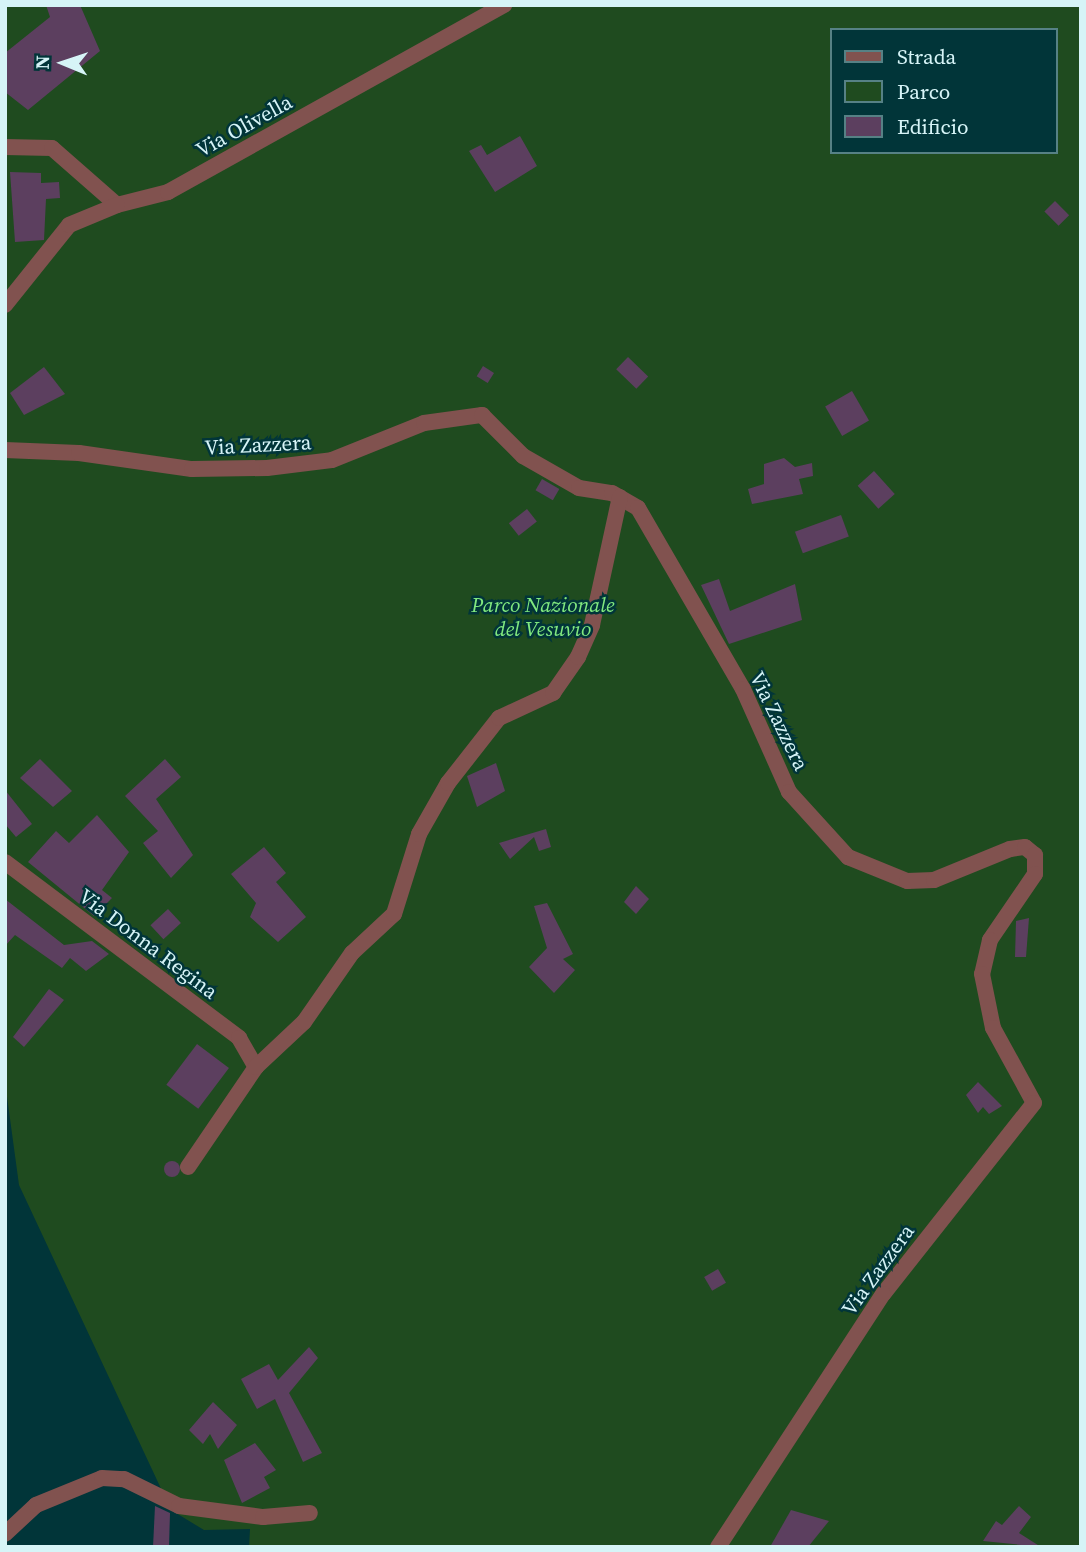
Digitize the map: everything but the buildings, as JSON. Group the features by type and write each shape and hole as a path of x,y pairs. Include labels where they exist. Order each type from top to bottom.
{"street":[{"name":"Via Olivella","path":"5,305 69,225 117,205 168,192 504,5"},
{"path":"5,147 52,148 117,205"},
{"name":"Via Zazzera","path":"5,450 192,469 267,468 332,460 424,423 482,415 523,456 579,488 620,497 638,508 665,550 707,637 743,689 789,792 830,842 865,868 907,881 934,880 1010,849 1025,847 1035,855 1035,874 990,940 982,974 993,1028 1034,1103 883,1294 718,1547"},
{"path":"188,1167 256,1067 304,1022 327,983 394,914 419,834 448,783 499,718 554,693 578,657 592,625 620,497"},
{"name":"Via Donna Regina","path":"5,862 239,1038 256,1067"},
{"path":"5,1534 36,1505 102,1478 124,1479 179,1506 263,1517 310,1513"}],"green space":[{"name":"Parco Nazionale del Vesuvio","path":"5,5 1081,5 1081,1547 249,1547 250,1529 204,1530 171,1510 19,1185 5,1082"}]}
